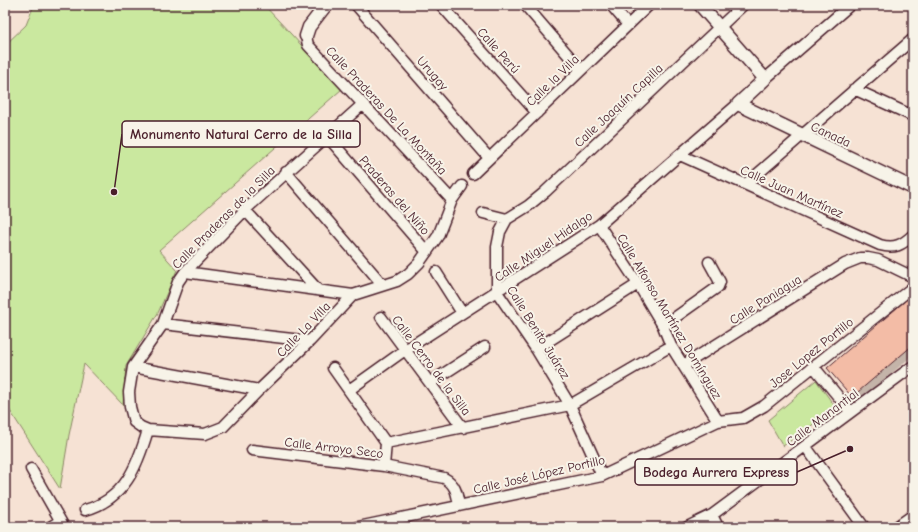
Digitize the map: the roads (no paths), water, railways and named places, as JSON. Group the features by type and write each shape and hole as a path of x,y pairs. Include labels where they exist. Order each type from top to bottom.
{"street":[{"path":"306,36 310,27 326,5"},
{"name":"Urugay","path":"356,5 489,158"},
{"name":"Calle Perú","path":"442,5 538,113"},
{"path":"525,5 581,70"},
{"path":"611,5 628,25"},
{"name":"Calle la Villa","path":"472,174 538,113 649,5"},
{"path":"700,5 765,79"},
{"name":"Calle Joaquín Capilla","path":"507,220 545,192 743,5"},
{"path":"738,104 850,5"},
{"name":"Calle Praderas De La Montaña","path":"306,36 308,45 452,200"},
{"path":"746,184 800,135 911,42"},
{"path":"854,89 913,116"},
{"name":"Calle Praderas de la Silla","path":"148,430 136,425 132,418 129,392 133,367 163,324 178,282 185,272 245,210 363,104"},
{"name":"Canada","path":"738,104 913,188"},
{"name":"Calle Miguel Hidalgo","path":"349,390 405,350 599,225 738,104"},
{"name":"Praderas del Niño","path":"327,136 427,252"},
{"name":"Calle Juan Martínez","path":"680,155 880,245 895,247 904,243 913,235"},
{"path":"286,172 383,285"},
{"name":"Calle La Villa","path":"148,430 205,434 223,427 310,341 353,295 397,281 408,274 419,263 446,220 452,200 462,186"},
{"path":"245,210 318,290"},
{"path":"483,213 507,220"},
{"name":"Calle Benito Juárez","path":"507,220 500,232 497,247 497,292 536,349 570,405 602,476"},
{"name":"Calle Alfonso Martínez Domínguez","path":"599,225 638,284 663,326 671,346 718,421"},
{"name":"Calle Paniagua","path":"684,365 845,264 860,258 878,260 913,277"},
{"path":"663,326 718,288 720,282 709,262"},
{"path":"185,272 353,295"},
{"path":"436,272 462,313"},
{"path":"536,349 638,284"},
{"name":"Jose Lopez Portillo","path":"718,421 742,418 764,406 913,288"},
{"name":"Calle Cerro de la Silla","path":"381,317 431,382 463,428"},
{"path":"163,324 310,341"},
{"path":"386,443 570,405 671,346"},
{"path":"431,382 485,347"},
{"name":"Calle Manantial","path":"687,527 712,515 806,447 850,411 913,366"},
{"path":"133,367 259,390"},
{"path":"814,367 850,411"},
{"path":"333,368 386,443 384,466"},
{"name":"Calle José López Portillo","path":"358,527 370,526 602,476 718,421"},
{"path":"85,510 100,506 111,499 120,490 136,464 148,430"},
{"path":"806,447 864,527"},
{"name":"Calle Arroyo Seco","path":"252,450 384,466 444,478 451,482 455,488 460,506"},
{"path":"31,469 62,524 50,527"},
{"path":"712,515 718,527"},
{"path":"896,527 913,515"}],"place":[{"name":"Monumento Natural Cerro de la Silla","path":"114,192"},
{"name":"Bodega Aurrera Express","path":"850,449"}]}
